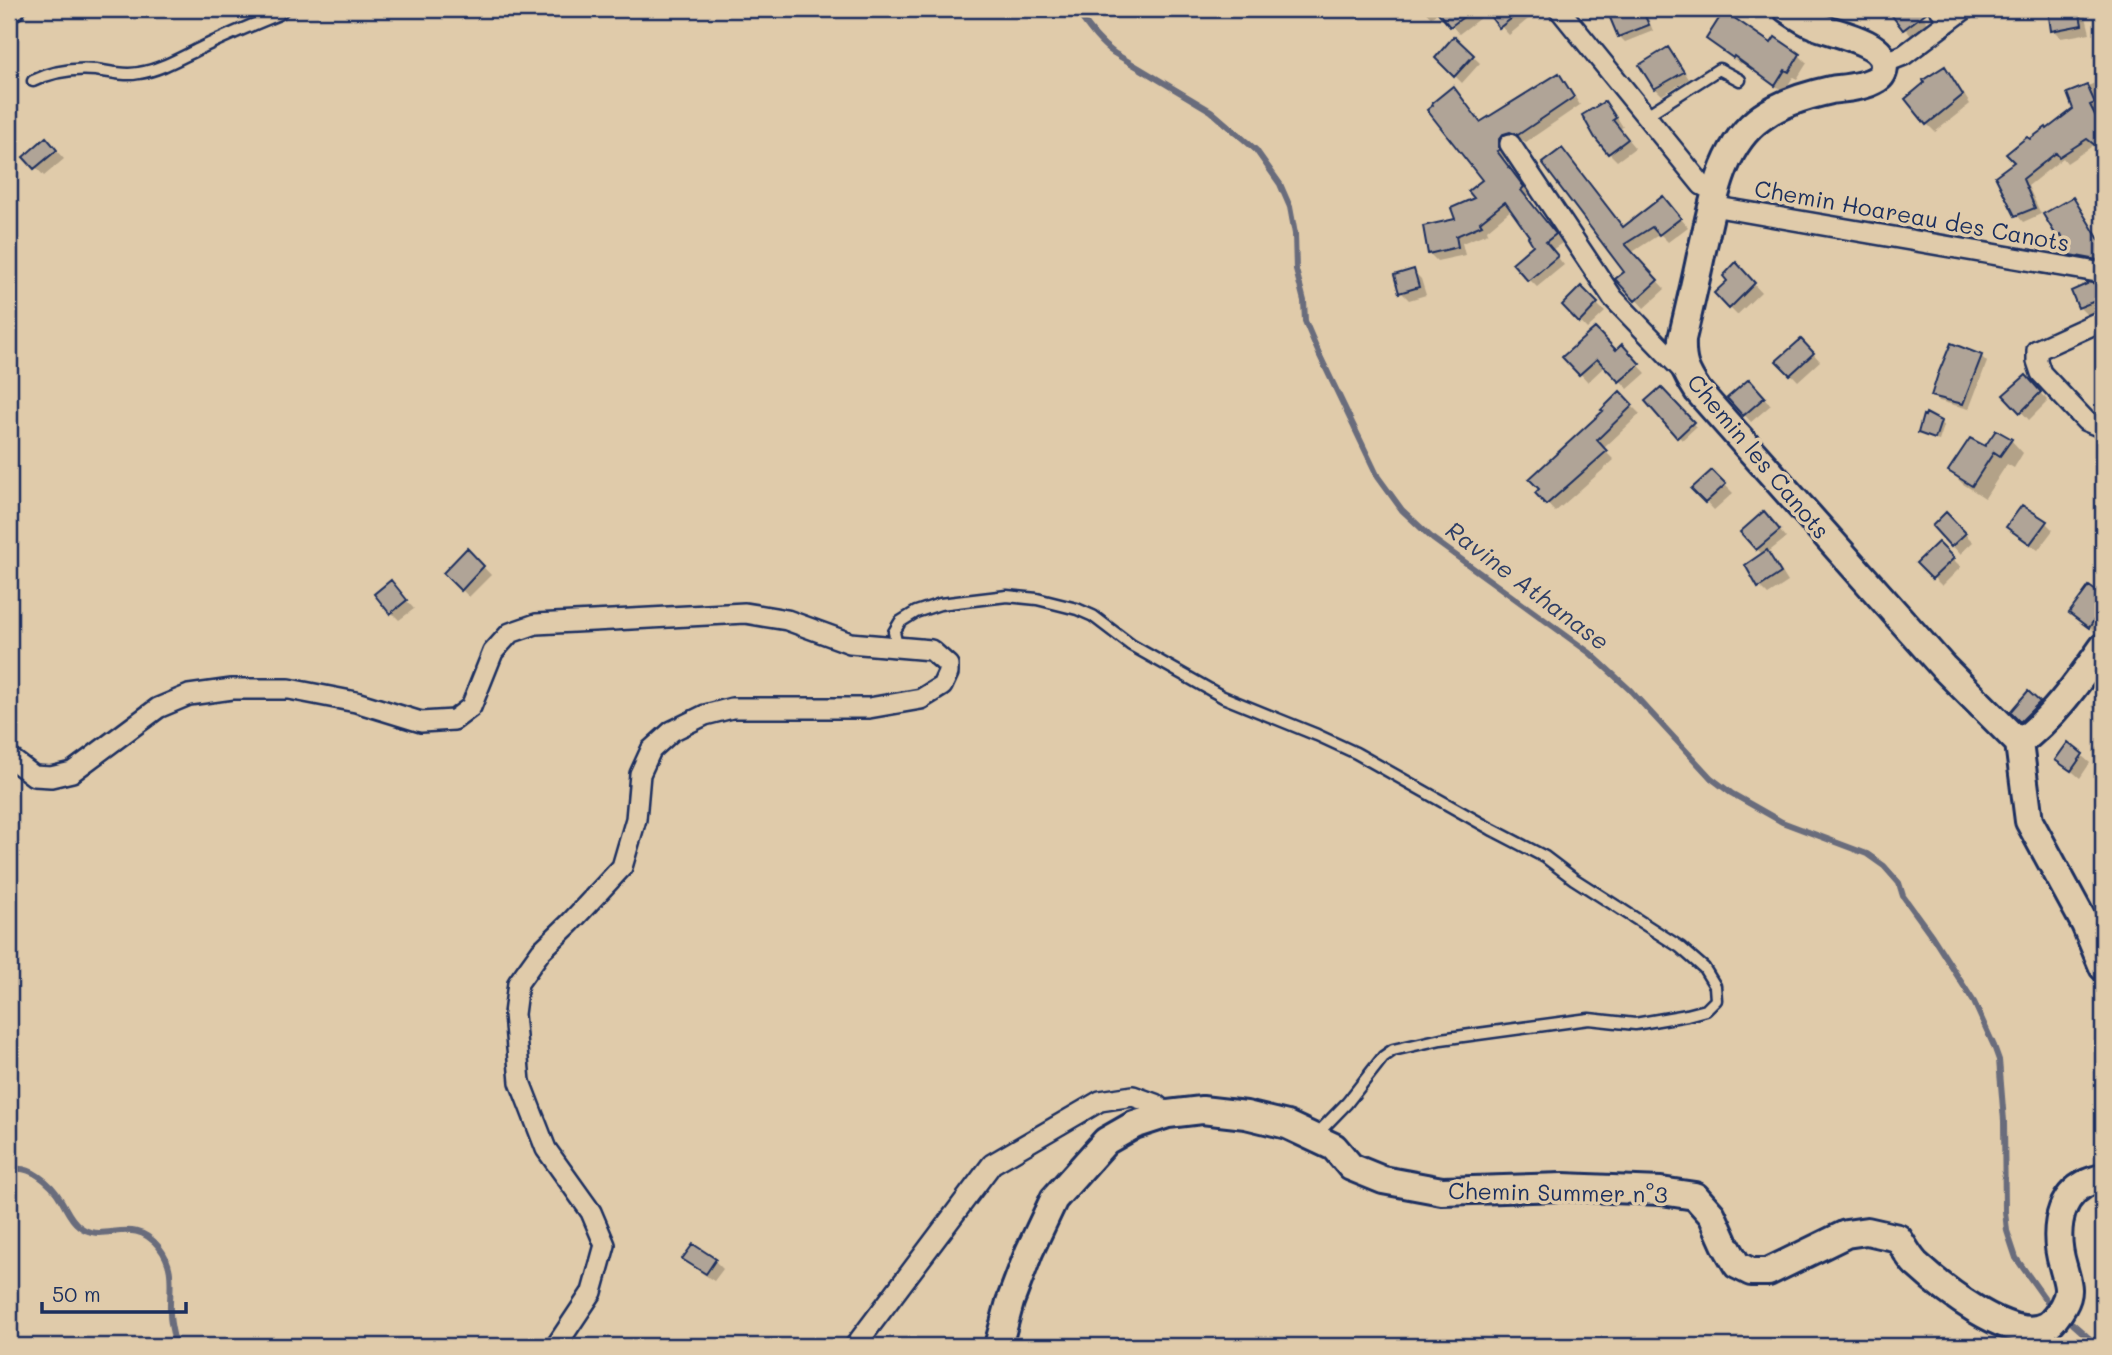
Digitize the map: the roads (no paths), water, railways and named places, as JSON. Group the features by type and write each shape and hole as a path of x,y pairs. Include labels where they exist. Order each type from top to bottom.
{"street":[{"path":"9,12 15,9"},
{"path":"1559,9 1714,199"},
{"path":"1801,15 1866,43 1878,50 1884,63 1904,55 1940,16 1965,9"},
{"name":"Chemin les Canots","path":"1884,63 1880,77 1869,83 1790,102 1761,117 1744,134 1732,152 1714,199 1682,339 1681,358 1698,391 1943,667 2019,743"},
{"path":"1510,144 1613,298 1688,376"},
{"name":"Chemin Hoareau des Canots","path":"1714,199 2103,273"},
{"path":"2103,320 2038,350 2041,373 2087,421 2103,428"},
{"path":"9,757 34,776 51,777 72,772 158,708 189,695 232,689 289,690 356,702 421,722 454,720 471,707 493,652 510,633 536,624 745,613 787,620 850,643 931,650 948,664 948,673 942,686 921,699 869,708 732,708 705,715 672,731 651,750 640,774 636,819 622,867 541,951 518,983 514,1014 520,1082 546,1149 591,1212 605,1245 592,1292 556,1346"},
{"path":"2103,647 2039,728 2019,743 2029,821 2085,924 2103,967"},
{"path":"855,1346 992,1164 1100,1101 1133,1096 1155,1104 1168,1114"},
{"name":"Chemin Summer n°3","path":"998,1346 1029,1252 1054,1199 1106,1141 1134,1125 1168,1114 1202,1110 1246,1115 1287,1125 1334,1147 1351,1167 1383,1181 1442,1191 1563,1187 1661,1191 1695,1196 1712,1215 1724,1244 1737,1265 1751,1272 1768,1272 1846,1234 1867,1231 1898,1238 1914,1263 1970,1307 1998,1322 2026,1330 2047,1326 2063,1308 2070,1289 2057,1242 2061,1218 2068,1197 2083,1185 2103,1177"}],"lane":[{"path":"33,81 47,74 69,69 120,75 140,73 160,67 279,14 284,9"},
{"path":"1645,117 1719,69 1740,80"},
{"path":"897,646 894,632 900,622 916,612 940,604 1007,596 1037,599 1077,609 1093,617 1130,645 1223,697 1356,753 1545,857 1574,879 1680,947 1704,968 1715,986 1716,1000 1706,1010 1687,1015 1635,1024 1589,1019 1546,1024 1441,1039 1393,1050 1383,1057 1347,1103 1313,1138"}],"waterway":[{"name":"Ravine Athanase","path":"1075,9 1097,38 1114,53 1211,111 1256,150 1280,184 1290,207 1295,234 1296,270 1304,301 1305,321 1378,477 1402,510 1433,539 1590,653 1630,690 1711,778 1731,793 1782,822 1867,854 1884,866 1899,883 1903,896 1974,1002 1999,1060 2004,1121 2007,1231 2016,1258 2048,1303"},
{"path":"9,1171 24,1169 46,1181 73,1220 88,1231 138,1232 149,1237 159,1247 170,1271 170,1318 175,1346"},
{"name":"Ravine Athanase","path":"2073,1324 2098,1346"}]}
